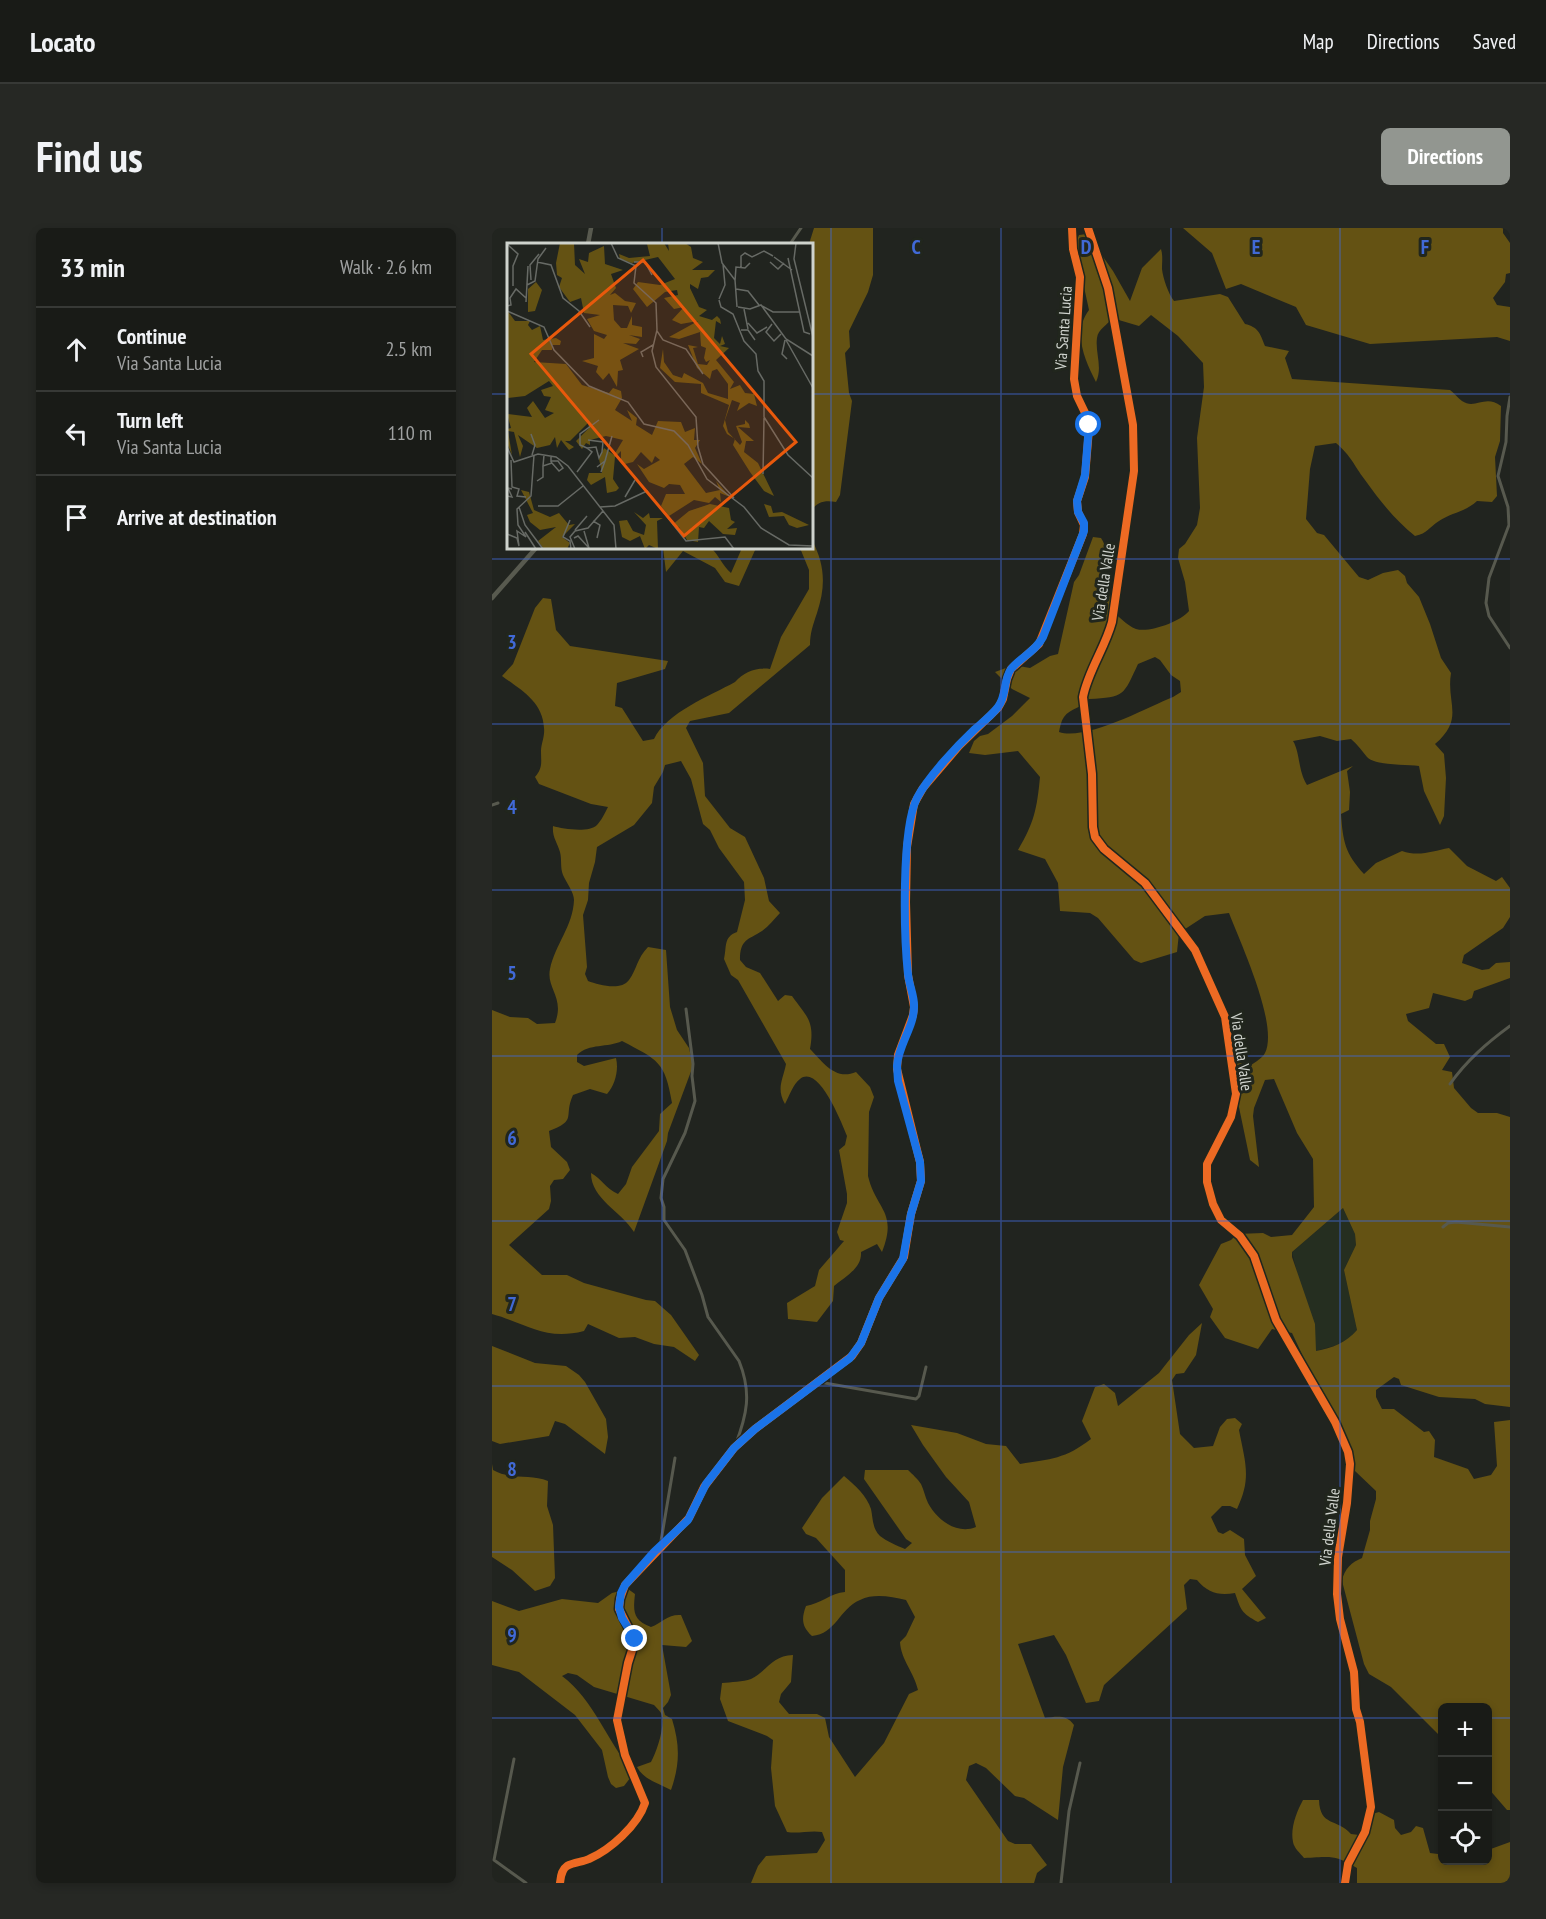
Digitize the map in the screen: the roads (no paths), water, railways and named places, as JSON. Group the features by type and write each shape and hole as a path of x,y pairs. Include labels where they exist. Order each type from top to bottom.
{"street":[{"path":"588,243 591,228"},
{"path":"791,243 801,228"},
{"name":"Via Santa Lucia","path":"560,1883 564,1869 599,1853 631,1827 645,1805 645,1798 625,1755 617,1723 617,1709 635,1641 622,1618 619,1604 625,1585 688,1520 706,1484 734,1448 755,1429 850,1358 861,1343 879,1298 904,1257 911,1214 921,1181 920,1162 898,1081 897,1066 899,1052 914,1007 908,975 906,902 907,850 914,807 921,792 937,771 966,738 998,708 1011,669 1039,644 1084,531 1084,523 1078,512 1077,501 1085,475 1089,429 1087,417 1076,393 1074,379 1080,277 1073,249 1072,228"},
{"name":"Via della Valle","path":"1088,228 1109,293 1131,408 1134,457 1112,622 1083,697 1092,774 1093,830 1101,846 1148,886 1169,918 1197,953 1222,1008 1234,1067 1236,1094 1231,1117 1207,1162 1206,1176 1210,1193 1220,1219 1240,1236 1254,1256 1275,1320 1337,1425 1349,1454 1347,1503 1338,1557 1337,1594 1341,1624 1354,1672 1356,1709 1360,1720 1371,1801 1367,1828 1349,1862 1345,1883"},
{"path":"1510,397 1506,446 1498,476 1508,505 1509,523 1490,578 1486,605 1489,616 1510,648"},
{"path":"492,598 535,549"},
{"path":"492,805 498,803"},
{"path":"686,1009 693,1064 694,1101 685,1133 667,1169 661,1198 664,1220 685,1250 708,1317 742,1368 748,1393 744,1422 734,1448"},
{"path":"1450,1084 1464,1064 1510,1026"},
{"path":"1443,1227 1456,1221 1510,1227"},
{"path":"818,1382 916,1399 919,1397 926,1367"},
{"path":"660,1547 675,1458"},
{"path":"514,1759 494,1860 526,1883"},
{"path":"1061,1883 1069,1811 1080,1763"}]}
